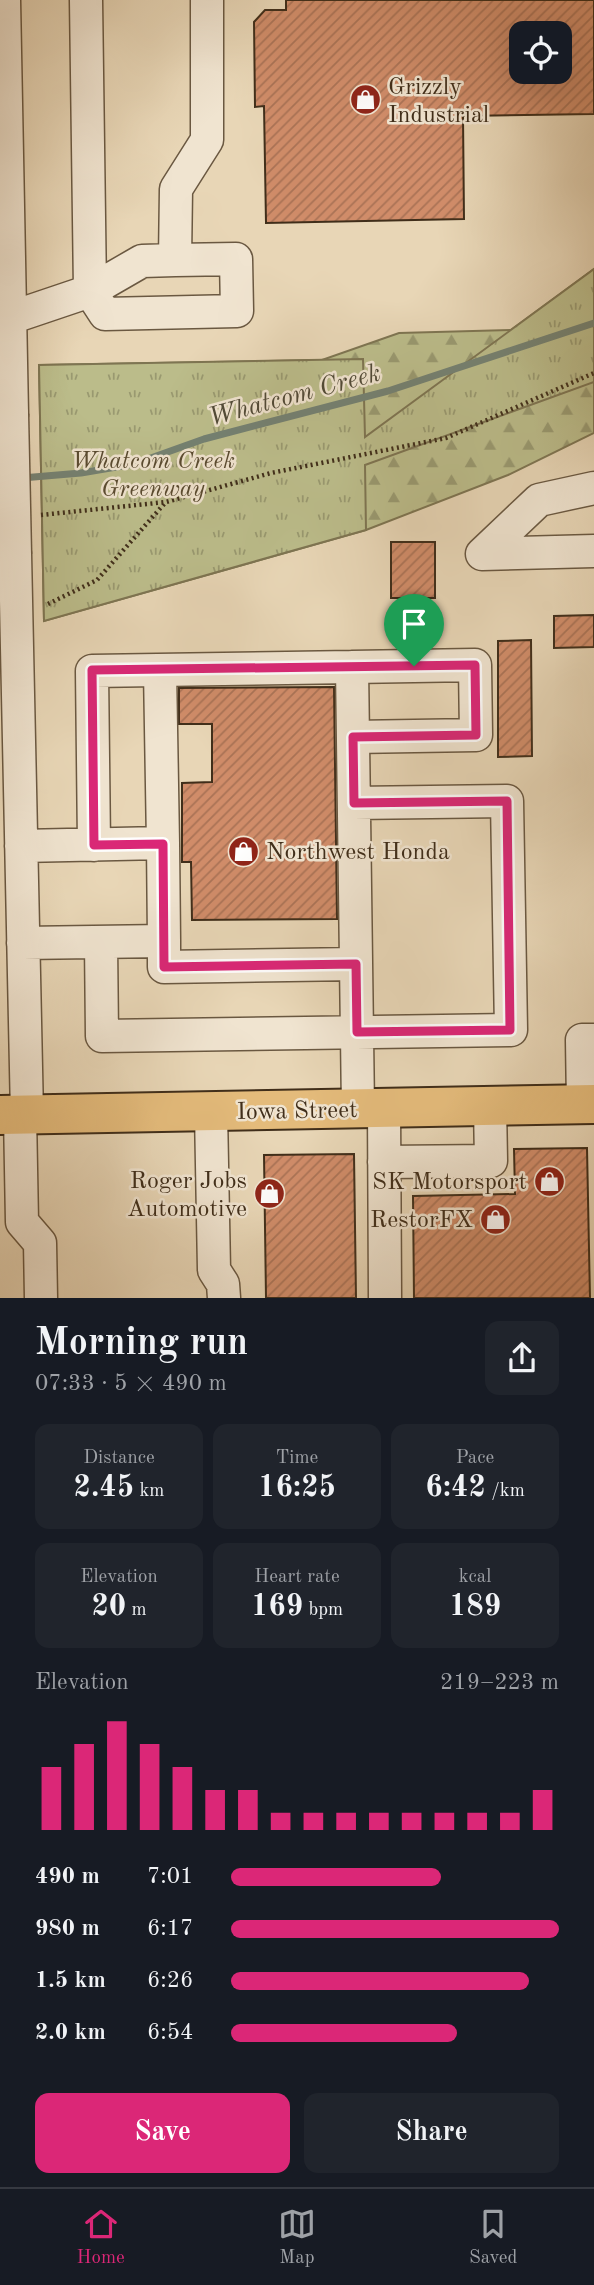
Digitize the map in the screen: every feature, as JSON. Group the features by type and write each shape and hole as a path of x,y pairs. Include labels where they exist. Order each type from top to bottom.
{"main road":[{"name":"Iowa Street","path":"16,1115 588,1104"}],"street":[{"path":"4,0 4,214 10,318 15,554 9,721 21,846 16,963 16,1115 11,1176 22,1222 40,1243 41,1298"},
{"path":"10,318 90,291 142,261 236,259 237,311 105,314 90,291 86,0"},
{"path":"175,260 176,189 207,140 207,0"},
{"path":"594,488 539,500 482,554 594,551"},
{"path":"94,845 92,670 475,665 476,735 353,737"},
{"path":"352,667 357,1032 384,1162 385,1298"},
{"path":"160,670 164,967 356,964"},
{"path":"101,942 102,1036 510,1030 507,801 354,803"},
{"path":"21,846 163,844"},
{"path":"16,963 101,942 164,941"},
{"path":"588,1104 582,1040 594,1040"},
{"path":"384,1162 491,1161 490,1107"},
{"path":"211,1112 214,1269 223,1284 224,1298"}],"path":[{"path":"37,516 166,502 271,473 446,438 594,373"},
{"path":"48,604 97,580 166,502"}],"green space":[{"name":"Whatcom Creek Greenway","path":"594,269 594,433 508,475 366,530 44,621 39,365 322,360 399,333 511,330"},
{"name":"Whatcom Creek Greenway","path":"594,269 594,382 365,465 366,530 44,621 39,365 363,359 365,437"}],"building":[{"path":"286,0 594,0 594,114 463,116 464,219 266,223 264,106 255,107 254,22 265,10 286,10"},
{"path":"391,542 435,542 435,598 391,598"},
{"path":"594,615 594,647 554,648 554,616"},
{"path":"531,640 532,756 498,757 498,641"},
{"path":"334,687 337,919 192,920 191,862 182,862 182,783 212,782 212,724 179,724 179,688"},
{"path":"587,1148 590,1298 414,1298 413,1196 515,1194 514,1149"},
{"path":"354,1154 356,1298 266,1298 264,1155"}],"waterway":[{"name":"Whatcom Creek","path":"22,478 81,473 134,464 204,439 388,391 594,323"}],"place":[{"name":"Grizzly Industrial","path":"365,100"},
{"name":"Northwest Honda","path":"243,851"},
{"name":"SK Motorsport","path":"550,1181"},
{"name":"Roger Jobs Automotive","path":"270,1194"},
{"name":"RestorFX","path":"496,1219"}],"route":[{"path":"475,665 476,735 353,737 354,803 507,801 510,1030 357,1032 356,964 164,967 163,844 94,845 92,670 414,666 475,665"}]}
